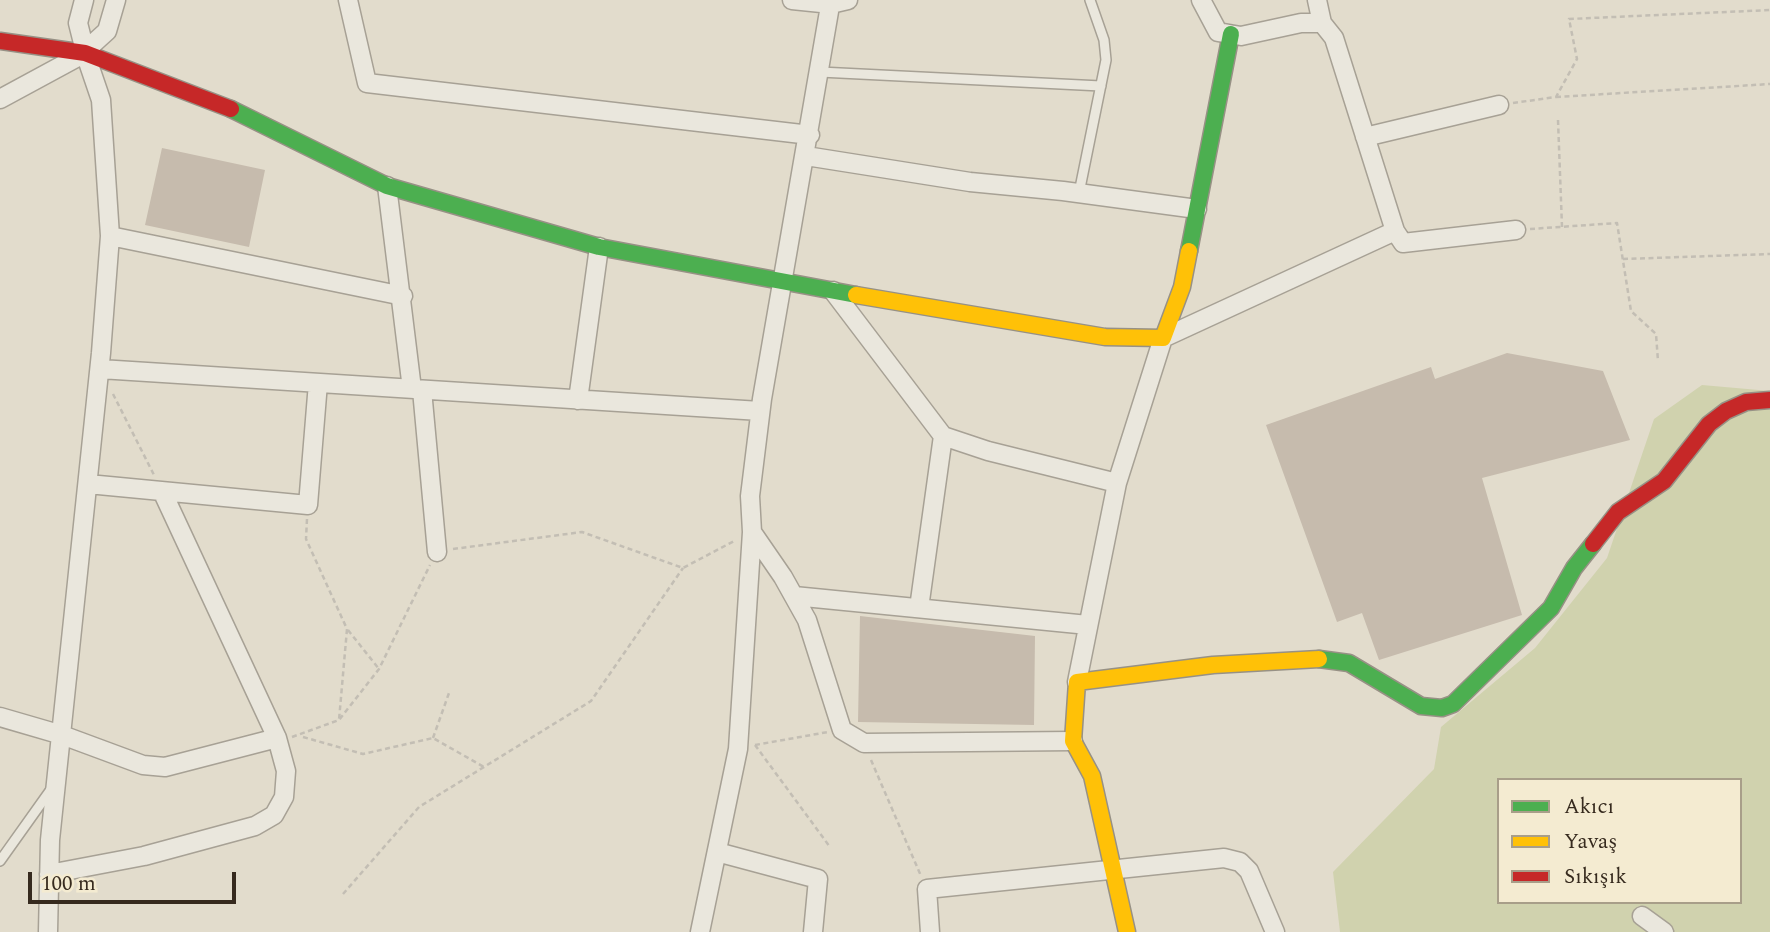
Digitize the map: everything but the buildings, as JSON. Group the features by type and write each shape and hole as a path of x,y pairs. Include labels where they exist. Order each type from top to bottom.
{"street":[{"path":"48,932 49,874 57,782 100,369 110,236 101,100 78,23 84,0"},
{"path":"0,99 85,52 107,31 116,0"},
{"path":"348,0 367,83 810,135"},
{"path":"700,932 717,852 746,747 752,532 750,496 760,411 820,72 837,2 792,0"},
{"path":"1201,0 1218,32 1241,36 1301,23 1322,23"},
{"path":"1317,0 1322,23 1334,38 1395,231 1402,243 1516,230"},
{"path":"1127,932 1091,776 1073,741 1077,682 1117,483 1182,287 1231,34"},
{"path":"0,41 85,52 234,110 387,186 598,247 783,279 833,291 1105,337 1163,338 1395,231"},
{"path":"1365,137 1500,104"},
{"path":"806,156 970,182 1197,209"},
{"path":"387,186 417,389 437,552"},
{"path":"110,236 403,296"},
{"path":"578,400 598,247"},
{"path":"833,291 943,436 988,451 1117,483"},
{"path":"100,369 760,411"},
{"path":"88,484 308,505 318,383"},
{"path":"1077,682 1213,665 1320,659 1349,663 1421,706 1443,708 1453,704 1551,608 1574,568 1618,512 1664,481 1709,424 1726,411 1746,402 1770,400"},
{"path":"919,608 943,436"},
{"path":"49,874 144,856 255,825 274,815 284,797 286,780 277,738 162,491"},
{"path":"752,532 807,620 842,730 864,743 1073,741"},
{"path":"794,596 1088,625"},
{"path":"0,717 62,735 143,765 165,767 277,738"},
{"path":"717,852 818,879 813,932"},
{"path":"930,932 927,888 1114,872 1224,858 1240,862 1249,871 1275,932"},
{"path":"1642,916 1664,932"}],"lane":[{"path":"1079,193 1106,49 1090,0"},
{"path":"820,72 1101,86"},
{"path":"0,860 57,782"}],"path":[{"path":"1556,97 1577,59 1569,19 1770,10"},
{"path":"1500,104 1556,97 1770,84"},
{"path":"1558,120 1562,227"},
{"path":"1516,230 1617,223 1631,311 1656,334 1658,360"},
{"path":"1623,259 1770,254"},
{"path":"112,393 162,491"},
{"path":"308,505 306,539 347,629 379,669"},
{"path":"277,738 301,736 339,720 379,669 437,552 582,532 683,568"},
{"path":"343,894 419,807 591,701 683,568 752,532"},
{"path":"339,720 347,629"},
{"path":"433,738 449,693"},
{"path":"830,847 746,747 842,730"},
{"path":"301,736 363,754 433,738 484,767"},
{"path":"864,743 927,888"}],"green space":[{"path":"1702,385 1770,391 1770,932 1340,932 1333,872 1434,769 1441,727 1535,648 1607,558 1654,419"}],"traffic: fast":[{"path":"1189,251 1231,34"},
{"path":"231,109 387,186 599,247 856,295"},
{"path":"1319,659 1349,663 1421,706 1442,708 1453,704 1551,608 1574,568 1593,544"}],"traffic: slow":[{"path":"856,295 1105,337 1163,338 1182,287 1189,251"},
{"path":"1127,932 1092,776 1073,741 1077,682 1213,665 1319,659"}],"traffic: jam":[{"path":"0,41 85,53 231,109"},
{"path":"1593,544 1618,512 1664,481 1709,424 1726,411 1746,402 1770,400"}]}
